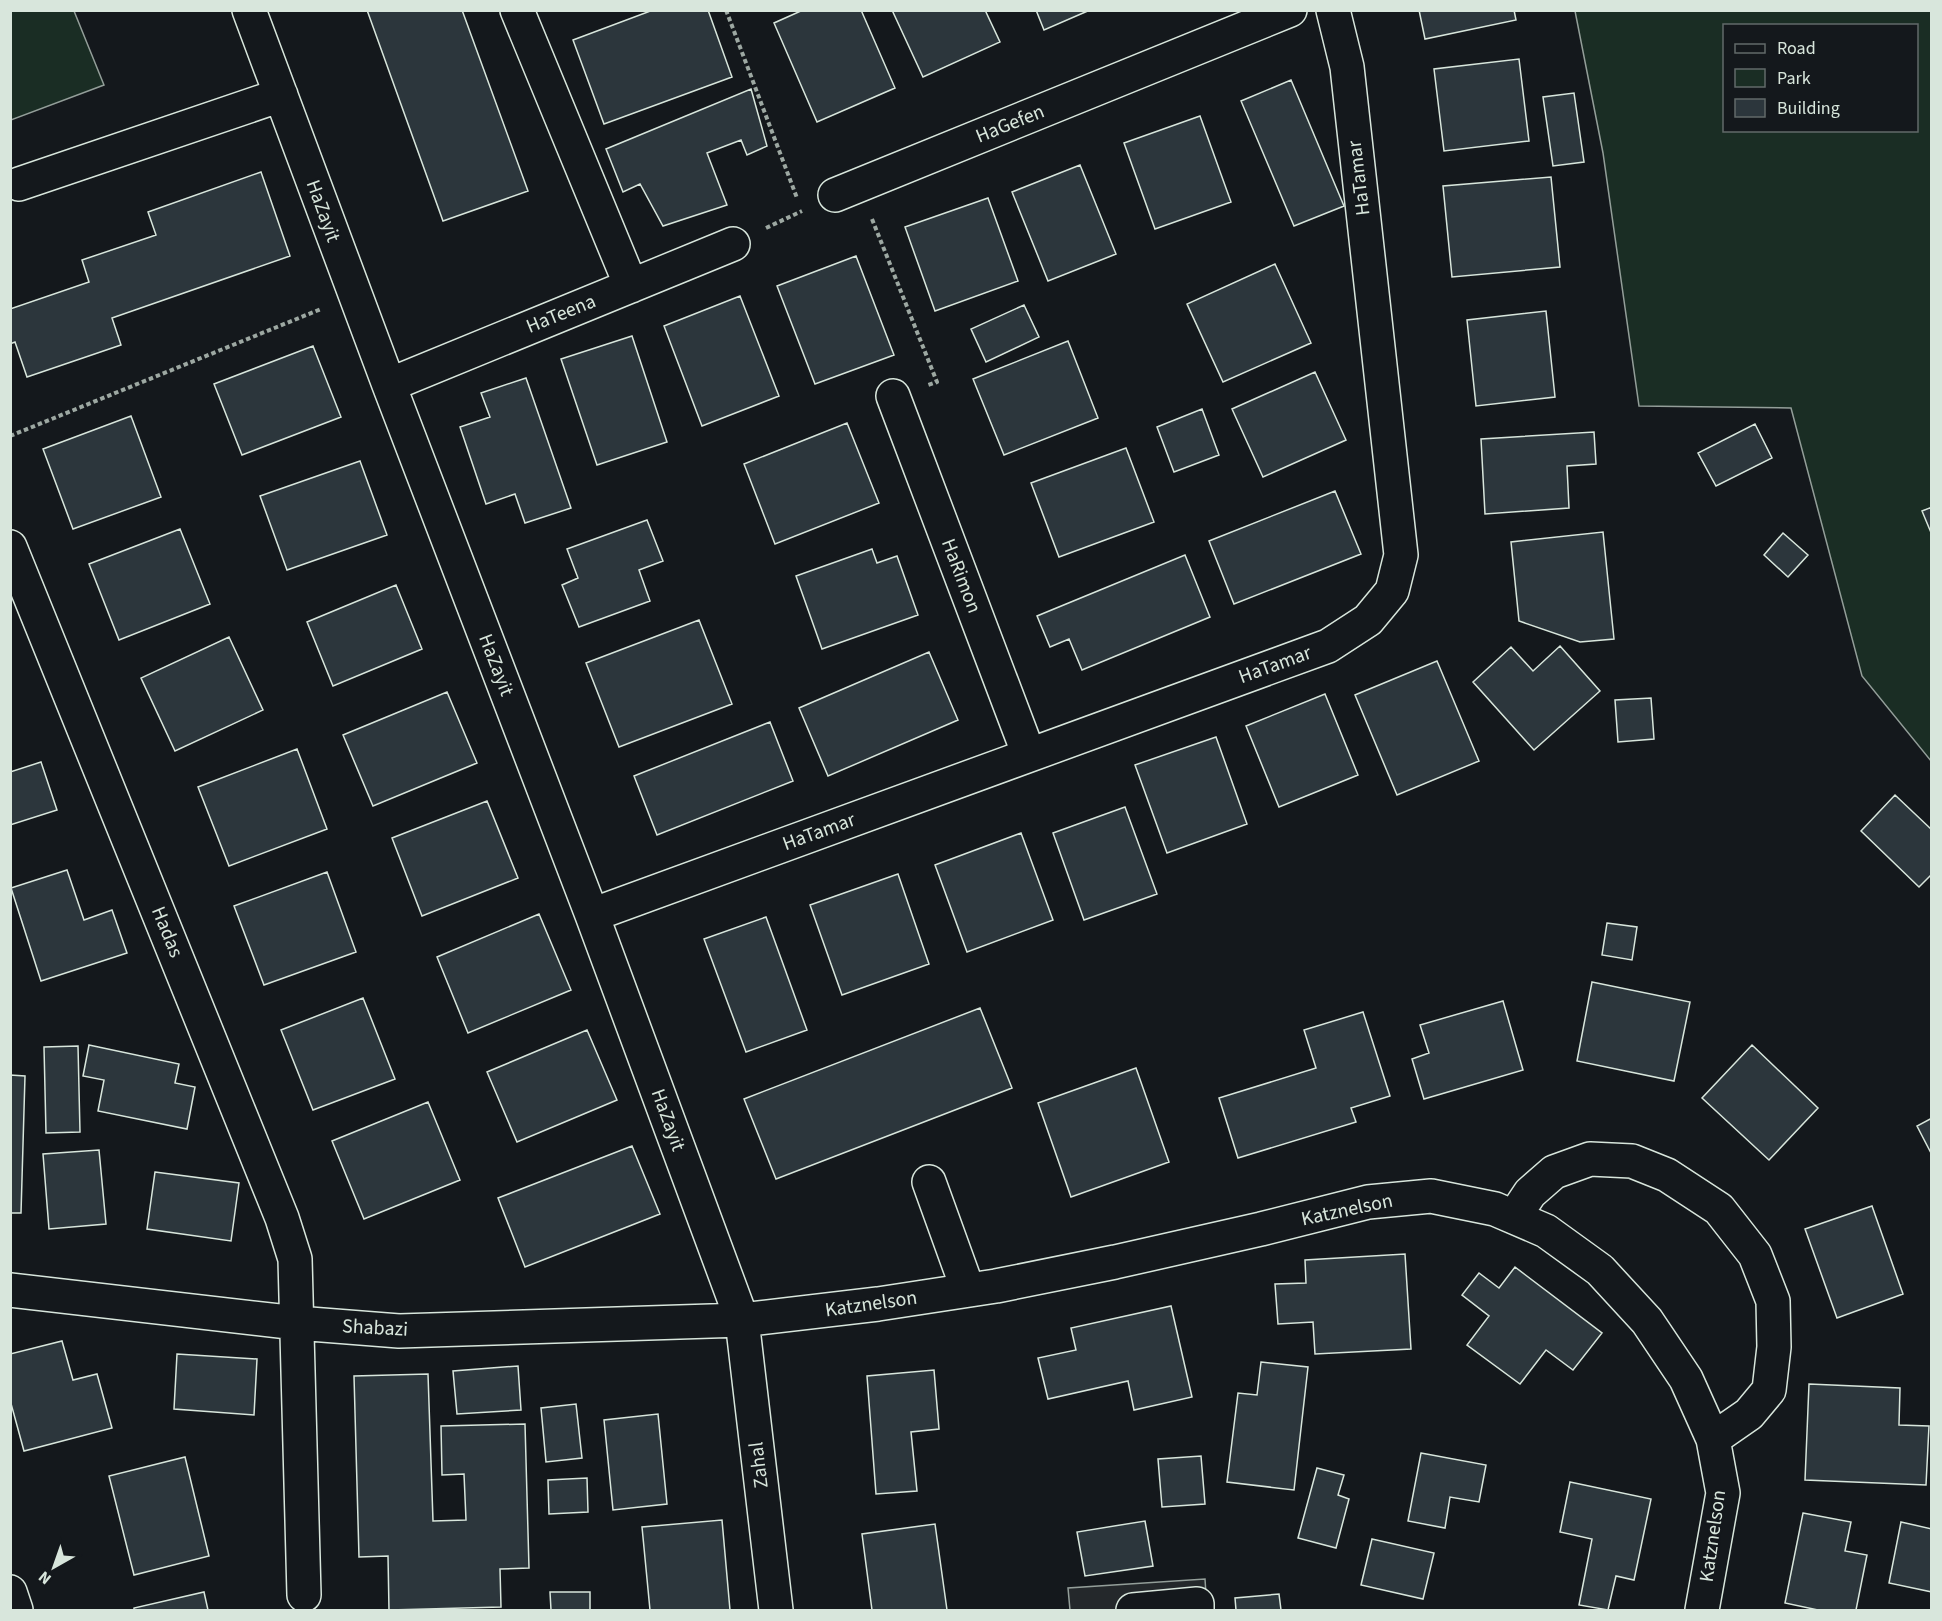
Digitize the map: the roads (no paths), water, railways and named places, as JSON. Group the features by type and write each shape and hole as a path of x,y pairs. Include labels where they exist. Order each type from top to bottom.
{"street":[{"name":"HaZayit","path":"249,10 389,385 592,915 742,1320"},
{"path":"517,10 631,286"},
{"name":"HaGefen","path":"847,190 1290,10"},
{"name":"HaTamar","path":"592,915 1328,646 1368,621 1392,591 1401,555 1347,68 1333,10"},
{"path":"19,184 281,95"},
{"name":"HaTeena","path":"389,385 733,244"},
{"name":"HaRimon","path":"893,396 1029,755"},
{"name":"Hadas","path":"10,548 282,1218 295,1259 304,1595"},
{"path":"1514,1217 1530,1193 1554,1172 1590,1159 1632,1161 1667,1174 1719,1209 1755,1255 1773,1301 1774,1347 1769,1390 1749,1414 1713,1439"},
{"path":"928,1182 968,1290"},
{"name":"Katznelson","path":"742,1320 878,1304 968,1290 1115,1262 1368,1202 1431,1196 1495,1209 1546,1231 1600,1270 1647,1321 1686,1379 1713,1439 1723,1493 1702,1611"},
{"name":"Shabazi","path":"10,1290 297,1323 399,1331 742,1320"},
{"name":"Zahal","path":"742,1320 776,1611"},
{"path":"10,1592 16,1611"},
{"path":"1133,1611 1197,1604 1197,1611"}]}
